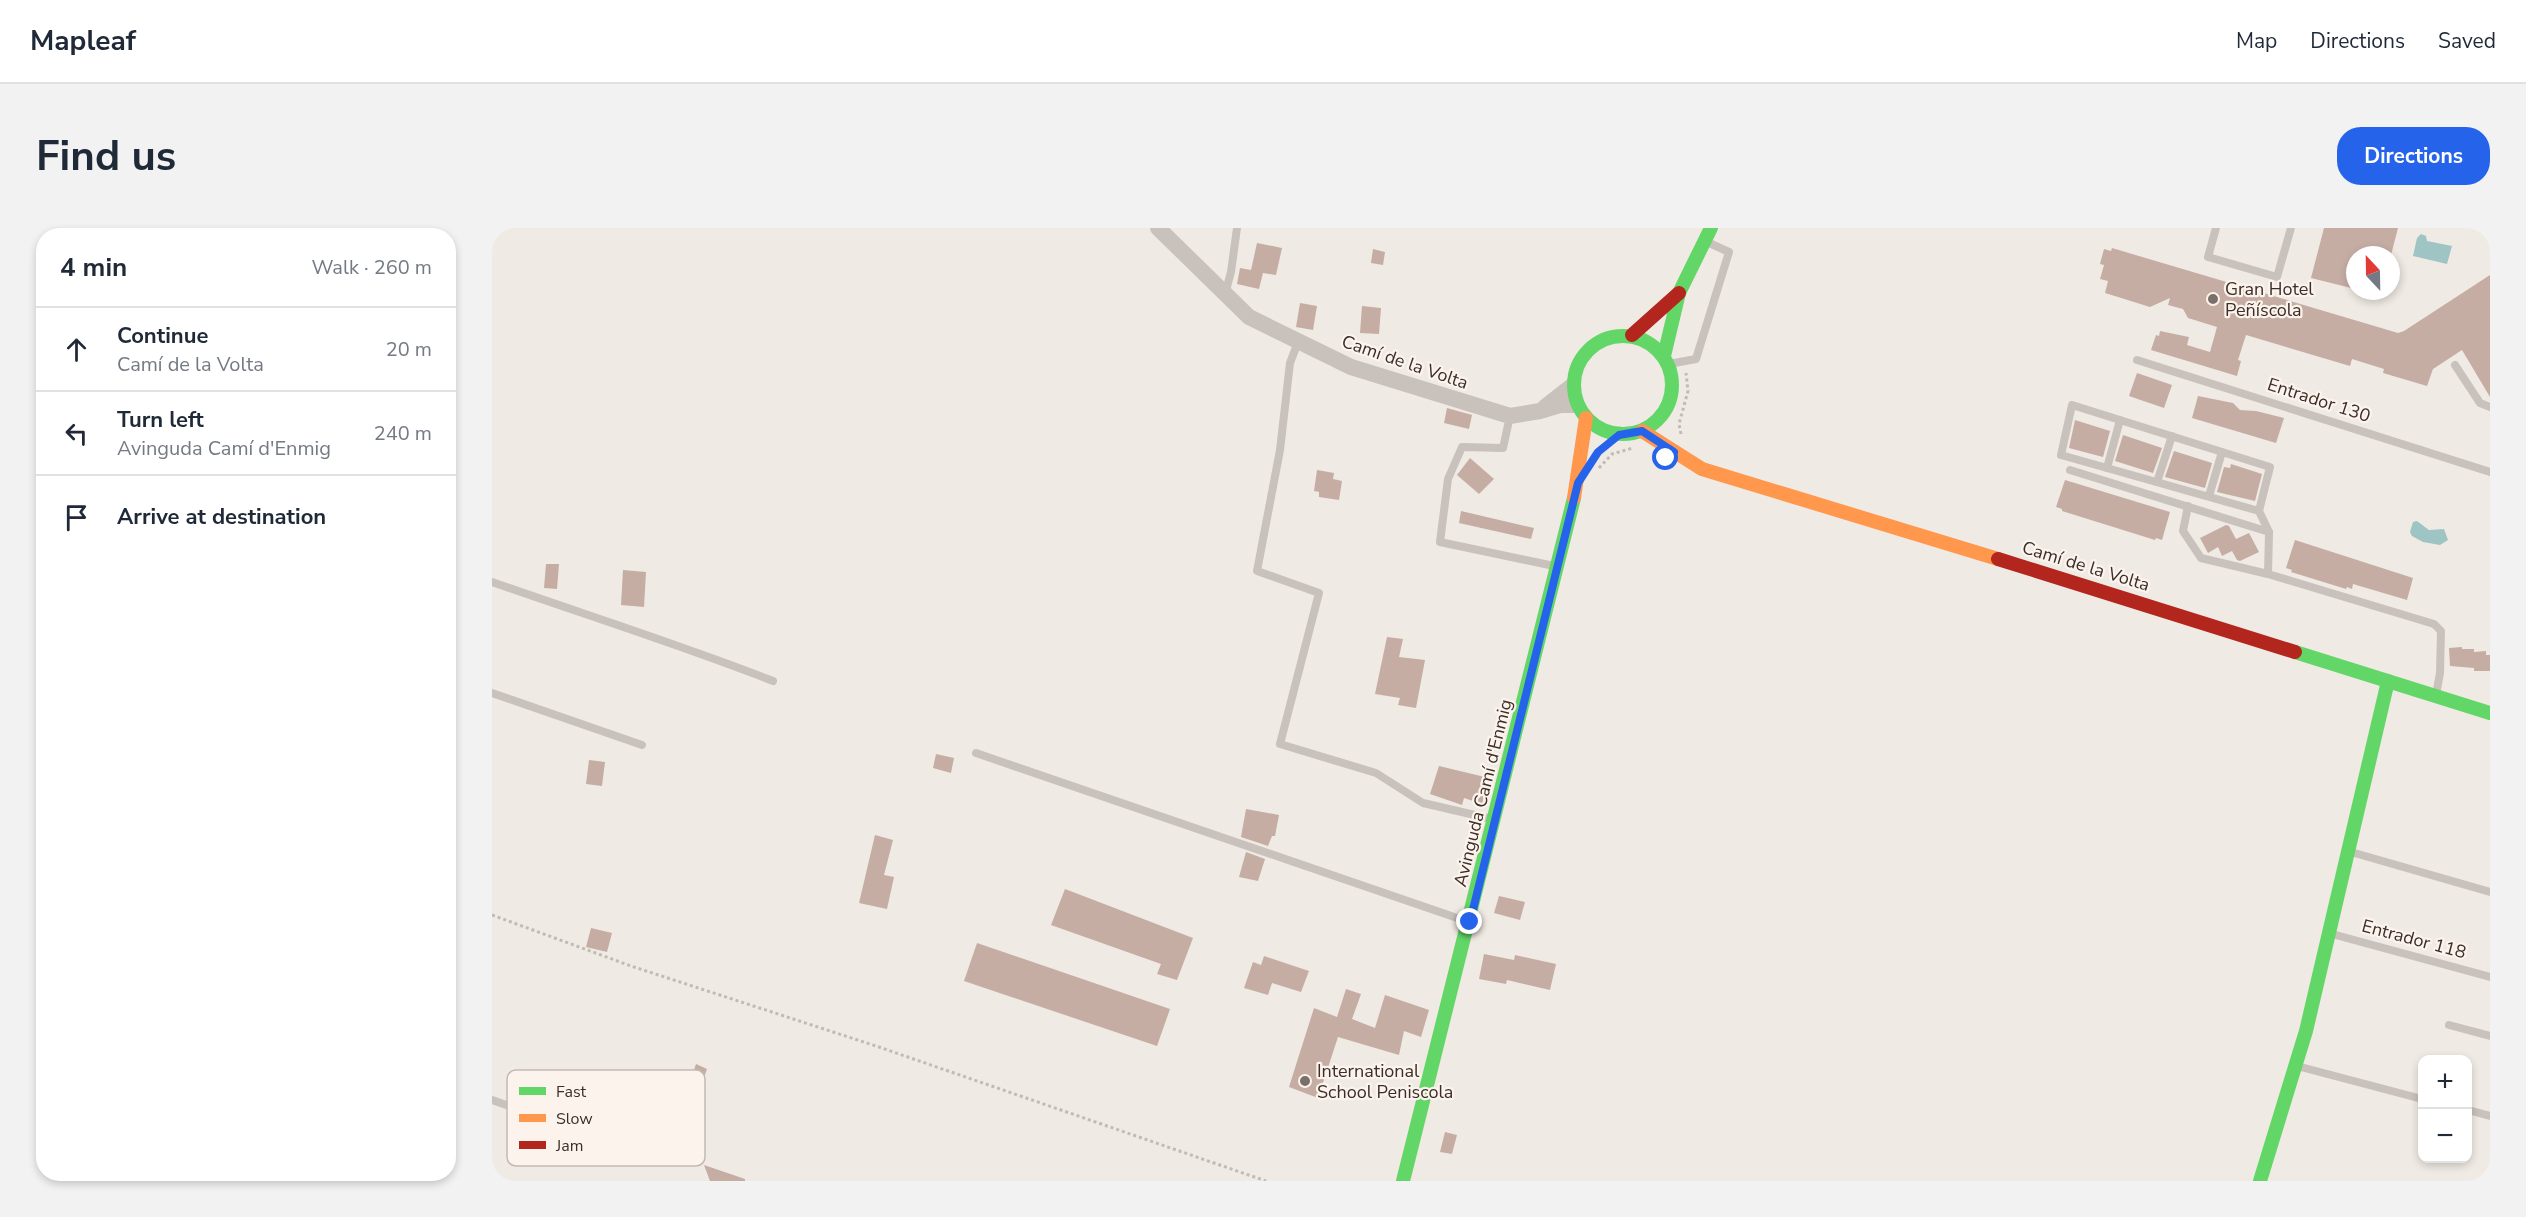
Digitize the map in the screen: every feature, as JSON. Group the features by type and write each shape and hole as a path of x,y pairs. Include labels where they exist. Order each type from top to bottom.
{"street":[{"name":"Camí de la Volta","path":"1158,228 1249,317 1351,367 1510,416 1560,405 1581,412"},
{"path":"1632,335 1679,293 1709,235"},
{"path":"1672,360 1650,342 1632,335 1603,339 1581,357 1573,385 1581,412 1601,430 1619,435 1642,431 1664,413 1673,389 1672,360 1679,293"},
{"path":"1540,411 1573,385"},
{"name":"Avinguda Camí d'Enmig","path":"1403,1181 1470,922 1578,483 1581,412"},
{"path":"1664,413 1674,452"},
{"name":"Camí de la Volta","path":"1642,431 1702,469 2490,713"},
{"path":"1605,446 1619,435"},
{"name":"Avinguda Camí d'Enmig","path":"1578,483 1594,466"},
{"path":"2260,1181 2297,1066 2388,681"}],"lane":[{"path":"1225,295 1231,273 1237,228"},
{"path":"2216,228 2208,257 2277,277 2291,228"},
{"path":"1672,360 1696,359 1729,252 1709,235"},
{"path":"1298,342 1290,363 1280,450 1257,571 1319,593 1280,744 1376,773 1423,803 1495,819"},
{"name":"Entrador 130","path":"2137,360 2490,472"},
{"path":"2455,365 2480,403 2490,407"},
{"path":"2259,511 2061,454 2072,405 2270,467 2259,511 2269,532 2268,574"},
{"path":"1510,416 1503,448 1462,447 1448,479 1440,542 1558,567"},
{"path":"2107,468 2120,420"},
{"path":"2157,482 2172,436"},
{"path":"2208,496 2222,452"},
{"path":"2070,470 2269,532"},
{"path":"2188,507 2183,531 2201,558 2268,574 2434,624 2440,631 2440,673 2436,696"},
{"path":"492,582 649,637 699,652 773,681"},
{"path":"492,693 642,745"},
{"path":"976,753 1470,922"},
{"path":"2348,851 2490,892"},
{"name":"Entrador 118","path":"2329,933 2490,977"},
{"path":"2449,1025 2490,1036"},
{"path":"2297,1066 2418,1098"},
{"path":"492,1100 507,1105"},
{"path":"2472,1111 2490,1116"}],"path":[{"path":"1672,360 1688,391 1679,424 1683,444 1674,452"},
{"path":"1594,466 1612,454 1633,448 1641,449"},
{"path":"492,915 631,966 876,1046 1266,1181"}],"water":[{"path":"2421,234 2426,236 2427,241 2452,246 2447,264 2413,256 2417,238"},
{"path":"2417,521 2429,530 2444,529 2448,540 2440,545 2423,542 2412,536 2410,532 2413,522"}],"building":[{"path":"2324,228 2398,228 2393,246 2346,246 2346,287 2311,278"},
{"path":"1257,243 1282,248 1276,275 1263,273 1259,289 1237,284 1240,268 1251,270"},
{"name":"Gran Hotel Peñíscola","path":"2112,248 2398,333 2490,275 2490,397 2462,350 2433,369 2427,386 2383,373 2384,369 2352,359 2350,366 2246,335 2238,360 2241,361 2237,376 2151,350 2156,335 2159,336 2160,331 2189,337 2187,345 2210,352 2217,327 2188,318 2183,309 2168,305 2170,298 2150,307 2105,293 2108,281 2100,279 2104,265 2100,264 2104,249 2111,251"},
{"path":"1373,249 1385,252 1383,265 1371,263"},
{"path":"1300,303 1317,306 1313,330 1296,327"},
{"path":"1362,306 1381,308 1379,334 1360,333"},
{"path":"2137,373 2172,385 2164,408 2129,396"},
{"path":"2198,396 2233,403 2240,410 2256,411 2284,418 2276,443 2192,418"},
{"path":"1447,408 1472,415 1469,429 1444,423"},
{"path":"2075,420 2110,431 2103,457 2069,448"},
{"path":"2123,435 2162,448 2153,473 2115,461"},
{"path":"2174,451 2212,463 2205,488 2165,477"},
{"path":"1470,458 1494,479 1479,494 1457,475"},
{"path":"2231,464 2262,474 2255,501 2217,492 2224,467 2230,468"},
{"path":"1317,470 1334,473 1333,479 1342,481 1339,500 1319,497 1319,492 1314,491"},
{"path":"2065,480 2170,512 2162,540 2156,538 2155,540 2062,511 2056,507"},
{"path":"1461,511 1534,528 1531,539 1459,523"},
{"path":"2226,525 2229,526 2236,539 2249,533 2259,552 2240,561 2232,551 2222,556 2218,547 2208,553 2200,538"},
{"path":"2295,540 2413,578 2407,600 2353,584 2352,589 2347,587 2346,589 2291,572 2292,570 2286,568"},
{"path":"546,564 559,564 557,589 544,588"},
{"path":"623,570 646,572 644,607 621,605"},
{"path":"1387,637 1403,639 1399,657 1425,660 1416,708 1398,705 1400,698 1375,694"},
{"path":"2462,647 2462,649 2474,649 2474,652 2486,651 2486,655 2490,655 2490,671 2474,671 2474,668 2450,666 2449,648"},
{"path":"936,754 954,758 951,773 933,768"},
{"path":"589,760 605,762 602,786 586,784"},
{"path":"1439,766 1489,778 1482,804 1464,798 1462,805 1430,794"},
{"path":"1246,809 1279,815 1275,836 1272,836 1268,846 1241,837"},
{"path":"875,835 893,840 884,875 894,877 887,909 859,903"},
{"path":"1246,852 1265,859 1258,881 1239,877"},
{"path":"1065,889 1193,938 1177,980 1157,974 1161,964 1051,925"},
{"path":"1499,896 1525,902 1520,920 1494,913"},
{"path":"591,928 612,933 607,952 586,947"},
{"path":"977,943 1170,1009 1157,1046 964,981"},
{"path":"1484,954 1514,960 1515,955 1556,964 1550,990 1507,980 1506,984 1479,979"},
{"path":"1264,956 1309,971 1301,992 1272,983 1268,995 1244,988 1253,962 1261,965"},
{"path":"1346,989 1361,994 1352,1019 1375,1028 1385,995 1429,1010 1421,1037 1404,1031 1399,1055 1338,1037 1318,1098 1289,1087 1314,1008 1337,1017"},
{"path":"696,1064 707,1069 705,1075 705,1070 694,1070"},
{"path":"1445,1132 1457,1135 1452,1154 1440,1152"},
{"path":"705,1165 745,1179 745,1181 710,1181"}],"traffic: fast":[{"path":"1664,356 1679,293 1711,228"},
{"path":"1623,336 1642,340 1658,350 1668,366 1672,385 1668,404 1658,420 1642,430 1623,434 1604,430 1588,420 1578,404 1574,385 1578,366 1588,350 1604,340 1623,336"},
{"path":"1403,1181 1574,498"},
{"path":"2295,652 2490,713"},
{"path":"2260,1181 2306,1031 2388,681"}],"traffic: slow":[{"path":"1574,498 1586,418"},
{"path":"1642,431 1702,469 1998,559"}],"traffic: jam":[{"path":"1632,335 1679,293"},
{"path":"1998,559 2295,652"}],"place":[{"name":"Gran Hotel Peñíscola","path":"2213,299"},
{"name":"International School Peniscola","path":"1305,1081"}],"route":[{"path":"1470,922 1578,483 1598,452 1619,435 1642,431 1674,452 1666,458"}]}
